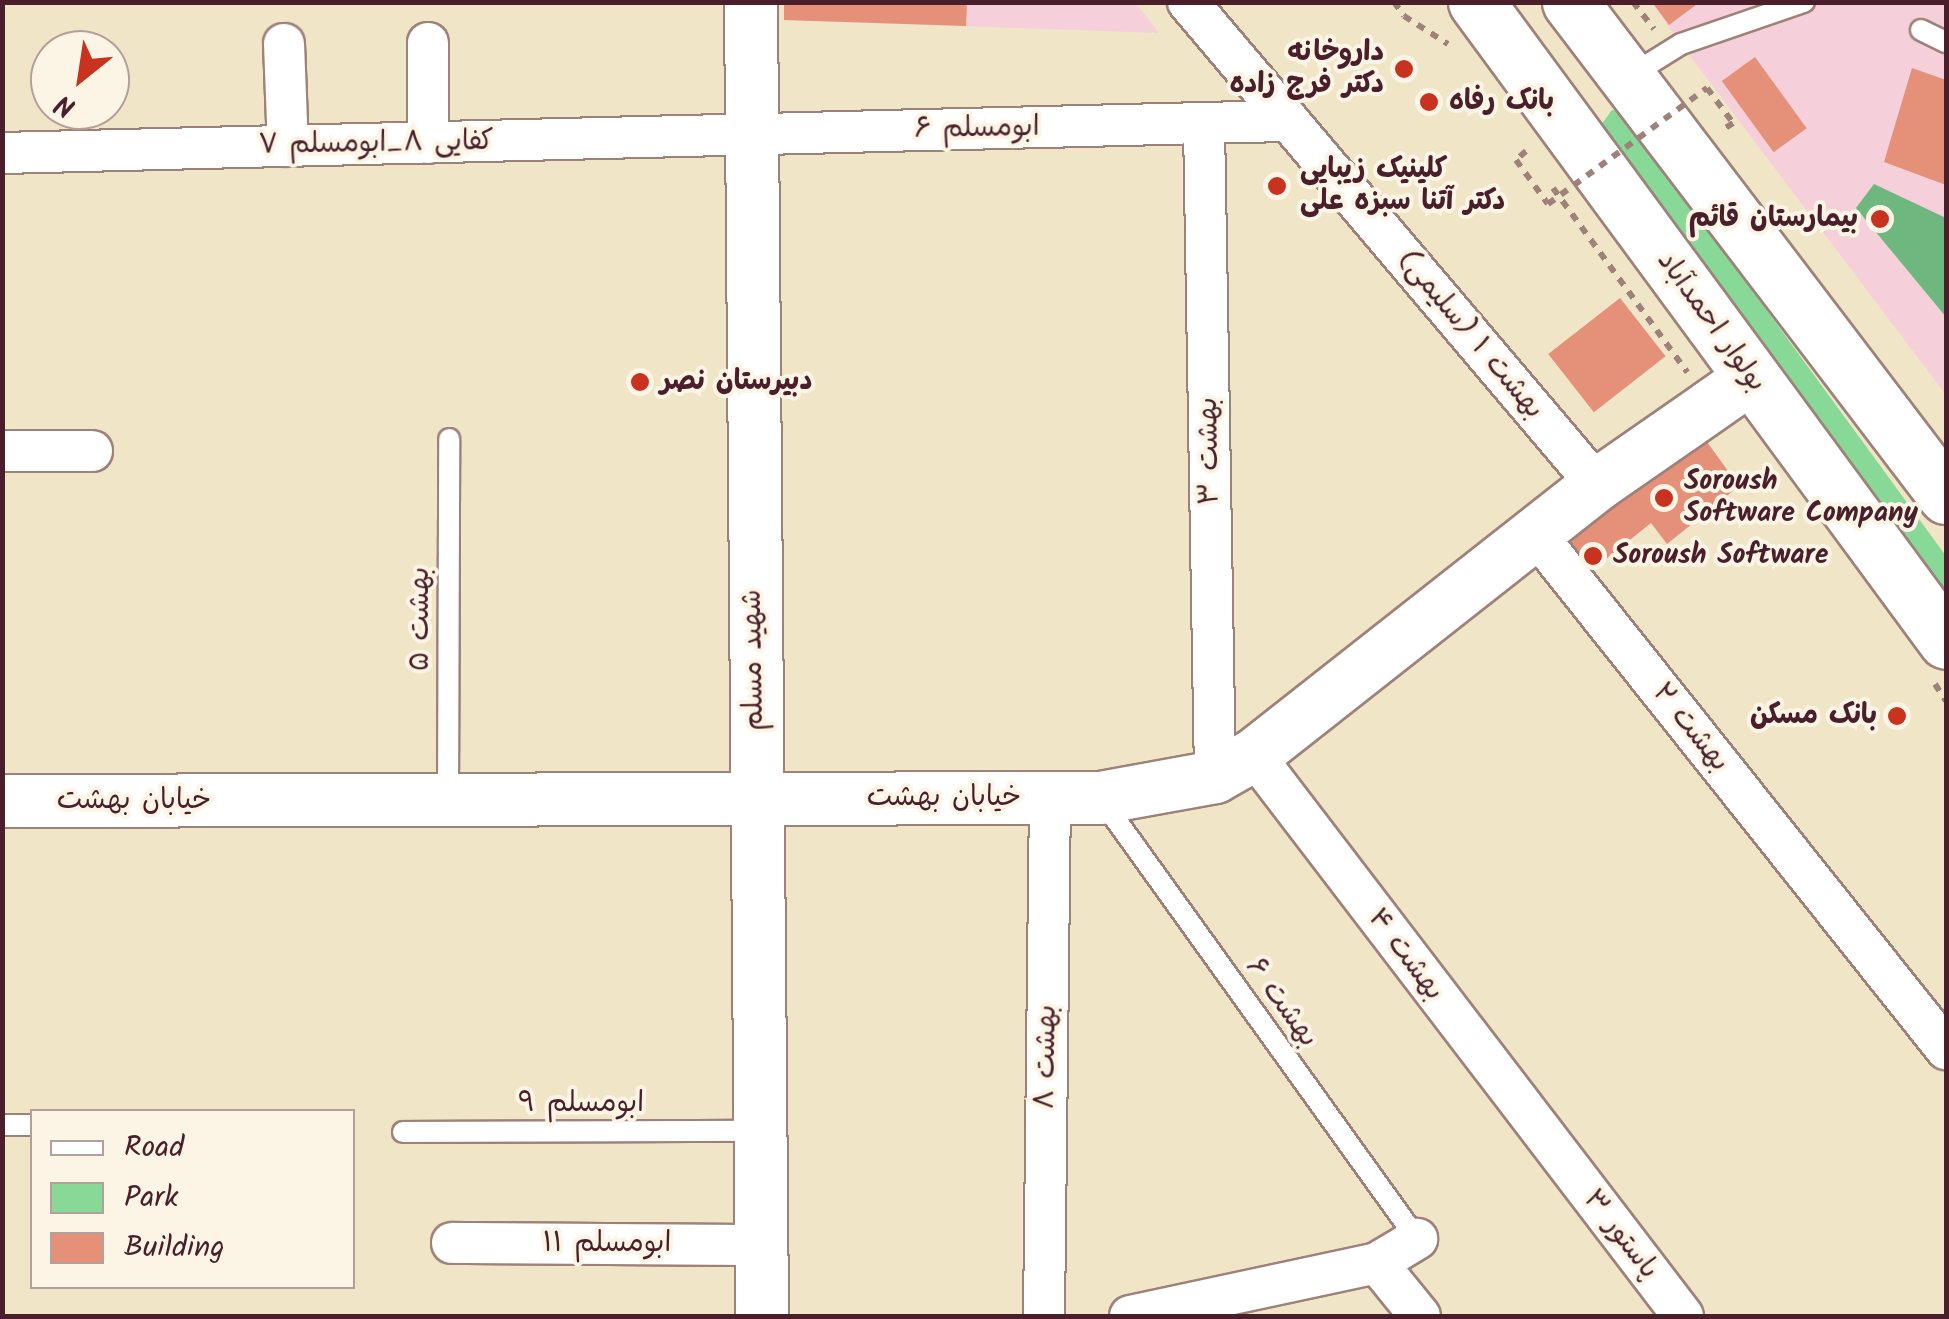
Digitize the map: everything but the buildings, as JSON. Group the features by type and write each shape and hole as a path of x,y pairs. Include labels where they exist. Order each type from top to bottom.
{"main road":[{"name":"بولوار احمدآباد","path":"1476,2 1731,392 1946,641"},
{"path":"1570,2 1946,496"}],"street":[{"name":"شهید مسلم","path":"750,2 762,1316"},
{"name":"بهشت ۱ (سلیمی)","path":"1188,2 1597,484"},
{"path":"428,42 428,143"},
{"path":"284,44 288,146"},
{"name":"ابومسلم ۶","path":"749,134 1288,120"},
{"name":"بهشت ۳","path":"1204,124 1234,766"},
{"name":"کفایی ۸_ابومسلم ۷","path":"2,154 749,134"},
{"name":"خیابان بهشت","path":"2,801 1075,798 1234,766 1597,484 1731,392"},
{"path":"2,451 92,452"},
{"name":"بهشت ۲","path":"1535,533 1946,1050"},
{"name":"بهشت ۴","path":"1234,766 1557,1154"},
{"name":"بهشت ۸","path":"1044,1316 1075,798"},
{"name":"پاستور ۳","path":"1557,1154 1684,1316"},
{"path":"1130,1316 1376,1263 1417,1240"},
{"name":"ابومسلم ۱۱","path":"452,1242 761,1245"},
{"path":"1376,1263 1420,1316"}],"lane":[{"path":"1628,78 1681,44 1804,2"},
{"path":"1921,30 1946,42"},
{"name":"بهشت ۵","path":"448,800 449,439"},
{"name":"بهشت ۶","path":"1075,798 1417,1240"},
{"path":"2,1125 30,1125"},
{"name":"ابومسلم ۹","path":"402,1132 760,1131"}],"path":[{"path":"1394,2 1404,16 1446,41 1458,57"},
{"path":"1526,151 1516,160 1548,204 1707,88"},
{"path":"1515,136 1538,167"},
{"path":"1549,183 1731,392"}],"shaded area":[{"path":"1135,2 1159,33 784,20 784,3"},
{"name":"بیمارستان قائم","path":"1652,3 1946,3 1946,395 1681,44"}],"green space":[{"path":"1612,110 1622,112 1946,556 1946,606 1601,125"},
{"path":"1874,184 1946,218 1946,317 1856,208"}],"place":[{"name":"داروخانه دکتر فرج زاده","path":"1404,69"},
{"name":"بانک رفاه","path":"1429,102"},
{"name":"کلینیک زیبایی دکتر آتنا سبزه علی","path":"1277,186"},
{"name":"بیمارستان قائم","path":"1880,219"},
{"name":"دبیرستان نصر","path":"640,382"},
{"name":"Soroush Software Company","path":"1664,498"},
{"name":"Soroush Software","path":"1593,556"},
{"name":"بانک مسکن","path":"1897,716"}]}
